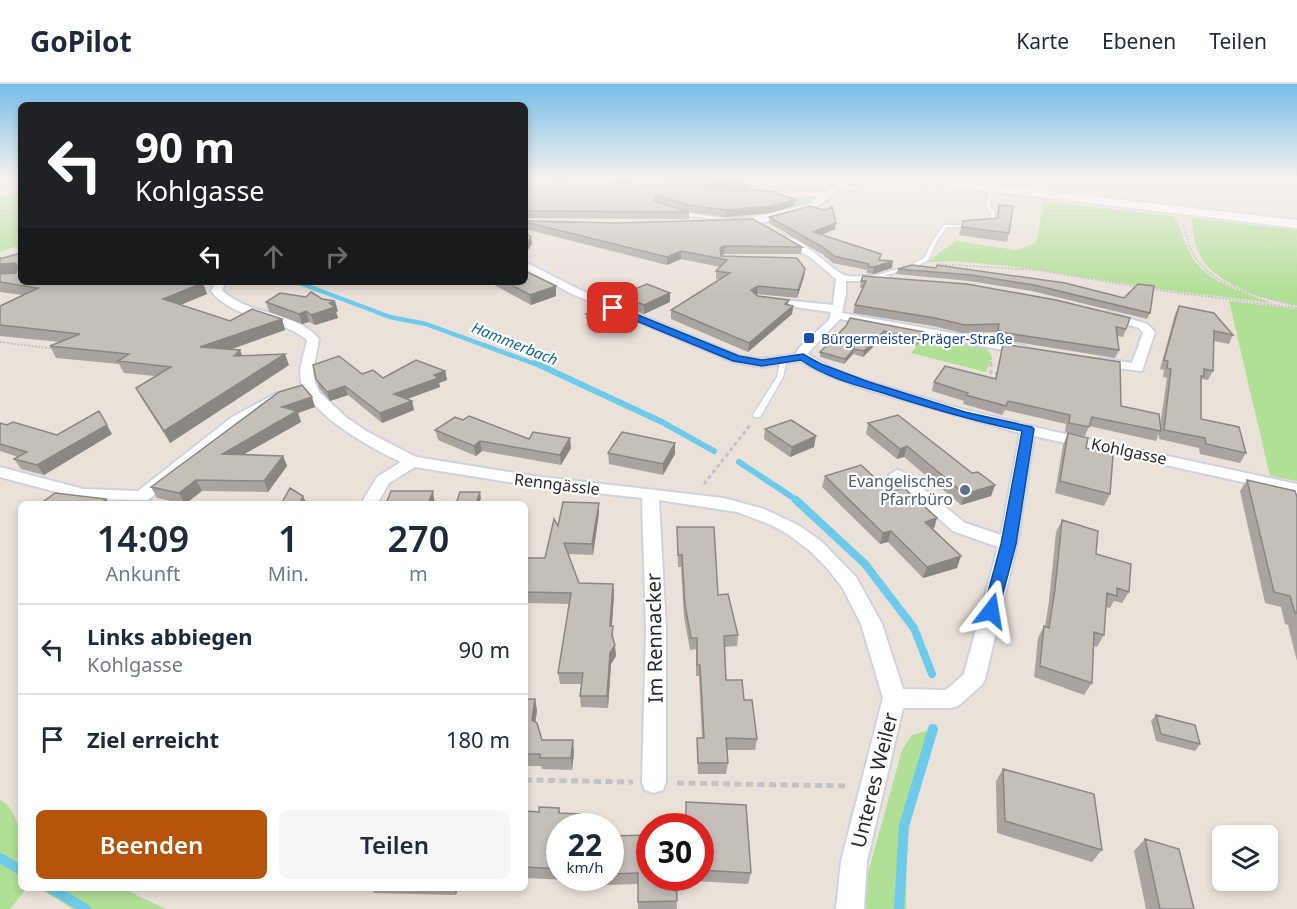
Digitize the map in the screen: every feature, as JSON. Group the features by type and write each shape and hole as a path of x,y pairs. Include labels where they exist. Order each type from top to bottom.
{"main road":[{"path":"1233,216 1297,224"}],"street":[{"path":"765,228 787,216"},
{"path":"687,224 743,222 765,228 818,258 841,278 913,280"},
{"path":"798,260 818,258"},
{"path":"528,267 594,300 737,358 762,363 783,362 803,357 802,352 834,321 841,294 841,278"},
{"path":"0,472 83,494 142,496 237,420 279,396 299,390 312,354 313,339 302,328 279,318 247,312 226,304 216,291 219,285"},
{"path":"757,299 836,312 1036,352"},
{"path":"1092,361 1137,368 1149,332 1143,326 1099,312"},
{"name":"Kohlgasse","path":"803,357 817,367 963,415 1297,489"},
{"name":"Renngässle","path":"299,390 316,397 348,428 413,461 523,481 695,498 750,508 792,528 828,556 860,596 880,642 894,698"},
{"name":"Unteres Weiler","path":"850,909 854,861 894,698 950,699 974,679 1008,544 1028,429"},
{"path":"371,501 383,480 413,461"},
{"path":"897,475 959,527 1008,544"},
{"name":"Im Rennacker","path":"650,494 656,630 654,782"}],"lane":[{"path":"707,216 743,222"},
{"path":"871,278 911,267 926,259 936,239 946,226 977,226 992,223 993,216"},
{"path":"757,416 780,377 783,362"}],"path":[{"path":"1180,216 1197,260 1210,272 1232,285 1297,307"},
{"path":"911,267 963,264 1038,270 1180,294 1297,307"},
{"path":"0,342 54,349 65,348"},
{"path":"992,345 991,373 1000,375"},
{"path":"695,498 757,416"},
{"path":"528,780 874,786"}],"green space":[{"path":"0,216 18,216 18,248 0,252"},
{"path":"707,216 762,216 740,221"},
{"path":"1041,216 1174,216 1191,255 1201,268 1219,282 1272,303 1159,289 1025,268 956,261 927,262 956,241 1016,250 1036,243"},
{"path":"1192,218 1297,230 1297,306 1232,285 1210,269 1197,250"},
{"path":"1229,301 1297,309 1297,481 1270,476"},
{"path":"927,335 986,347 992,356 986,372 911,353"},
{"path":"928,730 907,827 906,909 863,909 865,884 902,750 912,735"},
{"path":"0,800 14,815 18,827 18,891 25,891 10,909 0,909"},
{"path":"44,891 128,891 166,909 73,909"}],"building":[{"path":"834,216 836,223 813,232 881,254 879,260 893,261 868,267 869,264 834,256 823,247 769,217"},
{"path":"1011,216 1009,233 962,227 963,221"},
{"path":"753,219 802,247 725,246 720,248 721,256 797,258 805,269 798,290 758,286 751,290 758,296 789,300 785,304 793,306 749,343 671,310 730,273 716,271 727,260 681,251 667,257 528,221 618,223"},
{"path":"18,254 18,265 15,263 0,264 0,258"},
{"path":"18,265 18,285 0,282 0,274 16,273"},
{"path":"912,265 936,268 937,265 1065,283 1124,298 1138,284 1154,286 1150,313 1034,285 971,275 898,269"},
{"path":"528,272 556,286 530,295 512,285 528,285"},
{"path":"863,276 967,284 1056,300 1130,318 1126,329 1116,327 1119,350 1006,333 998,330 999,324 965,325 855,305 866,281 861,281"},
{"path":"647,284 670,293 644,305 620,295"},
{"path":"19,285 198,285 163,299 230,321 252,309 282,319 200,347 240,350 234,356 285,354 164,431 136,388 171,367 118,361 129,354 50,346 80,334 0,325 0,306 38,288"},
{"path":"311,292 322,299 335,301 329,303 335,307 311,315 306,311 299,314 266,302 280,293 306,297"},
{"path":"605,305 630,316 610,324 586,314"},
{"path":"1179,306 1214,313 1233,335 1214,331 1213,371 1204,369 1204,376 1201,376 1201,419 1239,427 1246,453 1206,444 1205,438 1164,430 1171,369 1167,368 1168,361 1164,360"},
{"path":"850,318 924,332 918,340 884,331 864,351 854,349 845,359 820,352 846,326"},
{"path":"1003,344 1120,362 1121,406 1159,414 1161,431 1092,417 1089,427 1069,423 1070,415 1008,401 1006,406 966,395 968,393 934,382 945,366 996,379"},
{"path":"339,356 362,374 373,370 383,378 416,360 445,371 434,375 438,378 394,394 412,401 380,413 345,386 327,392 316,379 313,365"},
{"path":"302,385 312,397 282,407 297,411 222,454 283,456 264,481 196,480 179,493 151,487 279,392"},
{"path":"99,411 107,425 37,465 14,459 27,452 0,444 0,423 7,425 13,422 57,435"},
{"path":"898,415 972,473 978,472 995,485 965,494 907,446 900,449 868,423"},
{"path":"469,416 529,439 533,432 570,438 560,455 480,441 474,446 435,430 455,417 463,420"},
{"path":"791,420 816,436 792,447 765,429"},
{"path":"622,432 675,443 663,464 608,453"},
{"path":"1068,433 1088,438 1086,448 1113,455 1110,494 1060,481"},
{"path":"861,465 890,492 904,488 937,518 925,522 961,556 927,567 891,531 883,533 825,476"},
{"path":"1247,480 1295,491 1297,497 1297,613 1295,613 1290,596 1274,592"},
{"path":"290,488 303,496 300,501 283,501"},
{"path":"391,491 433,491 429,501 387,501"},
{"path":"460,492 480,492 477,501 457,501"},
{"path":"55,493 106,499 104,501 44,501"},
{"path":"563,502 599,503 592,544 564,543 579,583 613,584 610,626 613,626 612,636 615,645 610,653 607,696 580,696 583,673 558,673 571,593 528,592 528,558 545,558 554,519 558,526"},
{"path":"1062,520 1098,531 1096,554 1131,564 1129,592 1117,588 1117,596 1107,593 1104,635 1094,632 1092,683 1040,666 1044,626 1049,628 1055,589"},
{"path":"677,527 714,527 718,595 728,594 738,635 724,636 726,680 742,680 744,700 752,700 757,739 726,738 728,763 698,763 697,738 704,738 700,665 697,665 697,638 691,638 685,605 682,555 678,555"},
{"path":"528,699 535,699 532,720 537,723 542,740 573,740 571,758 540,758 540,754 528,754"},
{"path":"1156,715 1195,725 1200,744 1161,734"},
{"path":"1003,769 1094,794 1102,850 1005,821"},
{"path":"686,802 746,805 751,873 714,871 714,813 686,813"},
{"path":"539,807 559,808 559,813 546,813 546,868 528,867 528,811 539,812"},
{"path":"636,835 636,873 624,874 624,836"},
{"path":"1145,839 1179,849 1194,909 1160,909"},
{"path":"638,891 677,891 677,901 638,902"}],"waterway":[{"name":"Hammerbach","path":"305,285 390,317 426,324 538,365"},
{"name":"Hammerbach","path":"535,363 662,422 714,451"},
{"name":"Hammerbach","path":"739,462 798,501"},
{"name":"Hammerbach","path":"796,500 865,564 914,628 932,674"},
{"name":"Hammerbach","path":"899,909 904,826 933,729"},
{"path":"0,858 18,868"},
{"path":"55,891 86,909"}],"place":[{"name":"Bürgermeister-Präger-Straße","path":"809,338"},
{"name":"Evangelisches Pfarrbüro","path":"965,490"}],"route":[{"path":"613,308 737,358 762,363 783,362 803,357 817,367 865,384 963,415 1028,429 1008,544 991,611"}]}
